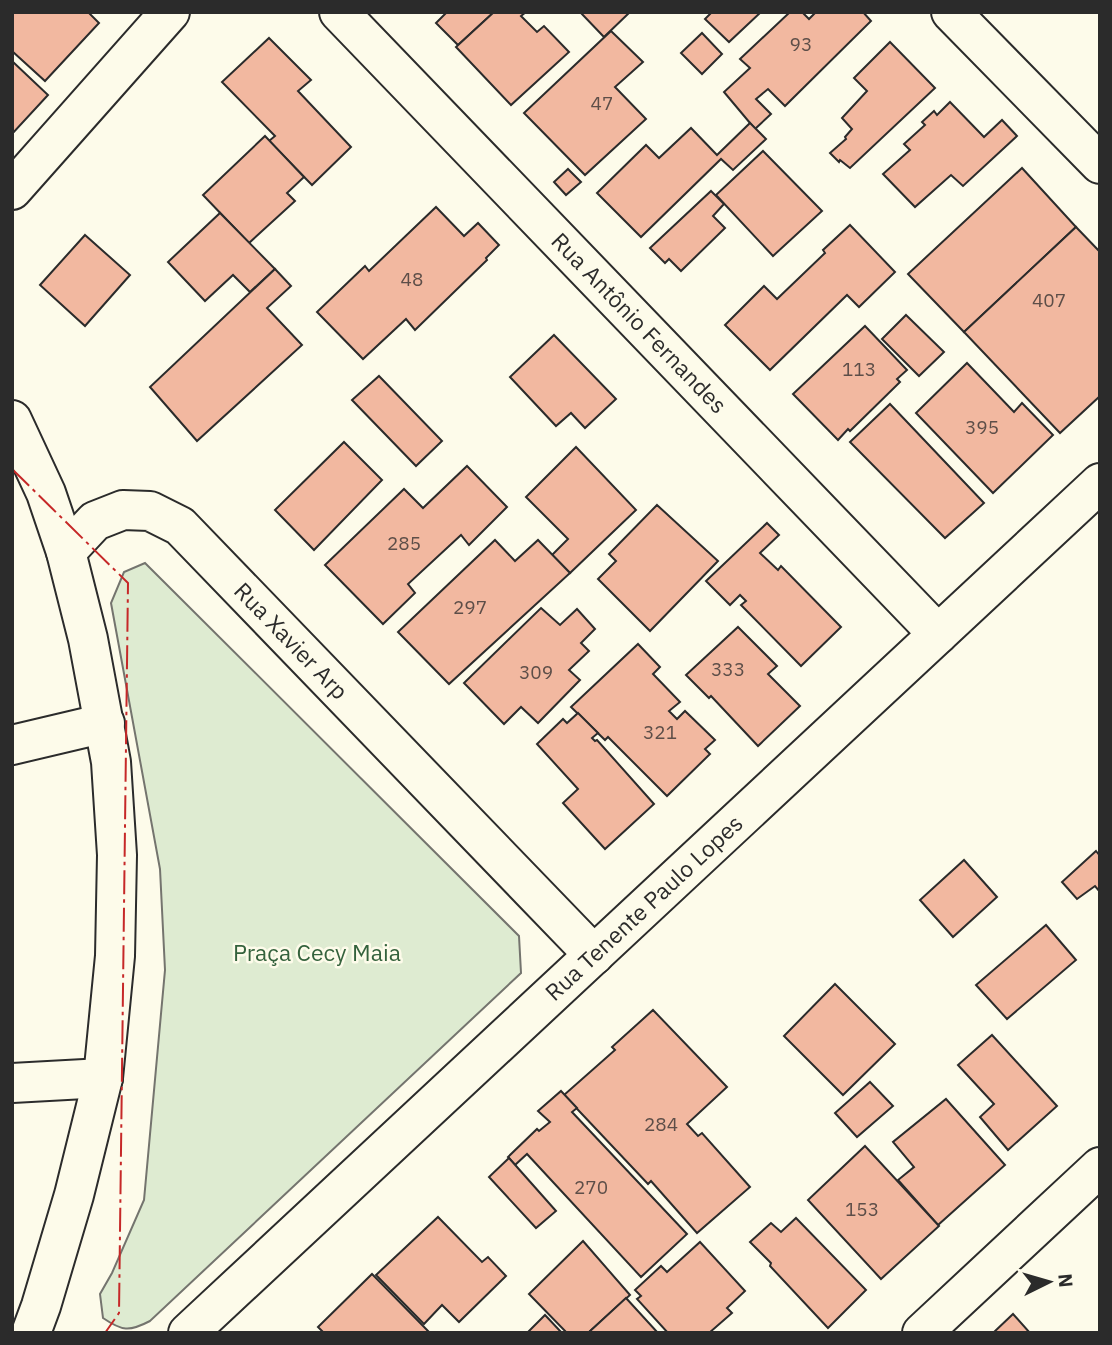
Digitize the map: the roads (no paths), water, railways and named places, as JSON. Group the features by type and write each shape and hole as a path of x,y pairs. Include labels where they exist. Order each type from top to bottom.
{"street":[{"path":"12,190 170,12"},
{"name":"Rua Antônio Fernandes","path":"340,12 938,634"},
{"path":"951,12 1100,164"},
{"path":"16,436 46,493 66,552 88,639 111,762 117,855 115,956 103,1078 43,1324"},
{"name":"Rua Tenente Paulo Lopes","path":"188,1333 1100,483"},
{"name":"Rua Xavier Arp","path":"66,552 95,521 123,510 150,511 180,526 594,955"},
{"path":"12,745 105,723"},
{"path":"12,1083 103,1078"},
{"path":"922,1333 1100,1167"}],"park label":[{"name":"Praça Cecy Maia","path":"317,953"}]}
